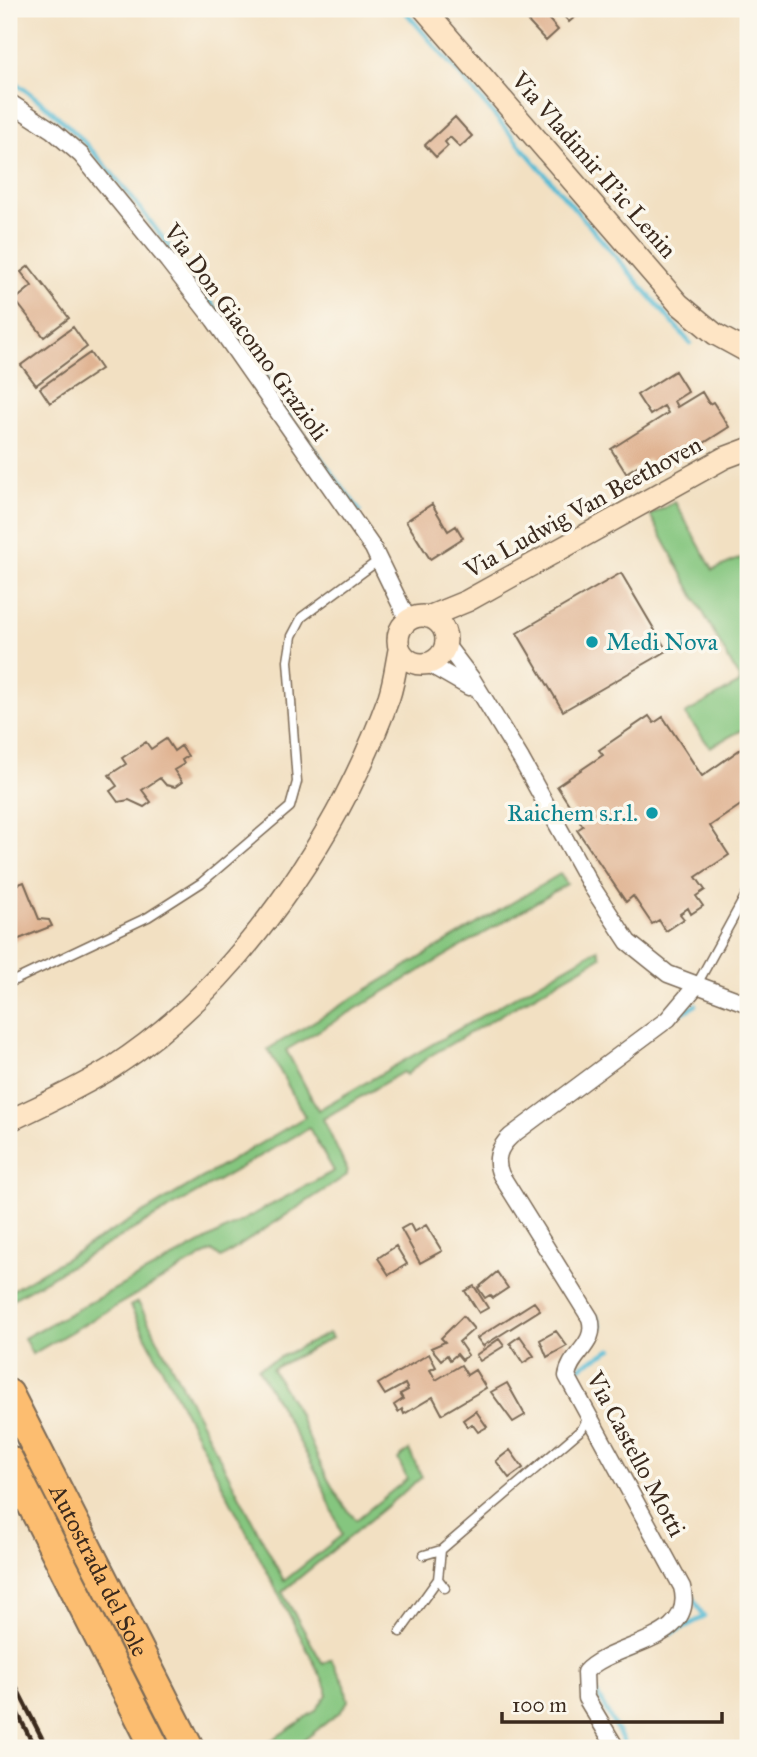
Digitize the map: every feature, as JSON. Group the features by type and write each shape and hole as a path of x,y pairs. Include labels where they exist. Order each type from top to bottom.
{"highway":[{"name":"Autostrada del Sole","path":"9,1394 189,1748"},
{"name":"Autostrada del Sole","path":"9,1460 155,1748"}],"street":[{"name":"Via Vladimir Il'ic Lenin","path":"424,9 679,304 741,349 748,366"},
{"name":"Via Don Giacomo Grazioli","path":"9,102 52,130 81,155 125,204 214,320 418,618"},
{"name":"Via Ludwig Van Beethoven","path":"724,458 748,432"},
{"name":"Via Ludwig Van Beethoven","path":"9,1121 112,1068 156,1035 200,996 259,931 292,887 320,840 390,696 399,650 398,633 418,618 467,601 724,458 748,449"},
{"name":"Via Ludwig Van Beethoven","path":"390,696 426,664 438,659 467,601"},
{"path":"418,618 439,623 446,640 614,922 642,956 668,974 748,1004"},
{"path":"399,650 409,661 426,664 480,695"},
{"name":"Via Castello Motti","path":"615,1748 586,1698 585,1672 598,1661 670,1627 682,1616 685,1599 682,1587 567,1376 570,1365 590,1339 590,1318 501,1175 498,1153 511,1136 668,1019 687,1001 696,986"}],"lane":[{"path":"9,984 148,917 201,883 290,807 297,782 288,661 292,636 302,617 379,560"},
{"path":"696,986 748,891"},
{"path":"424,1555 442,1550 582,1429 588,1417"},
{"path":"400,1632 438,1579 442,1550"},
{"path":"438,1579 445,1588"}],"green space":[{"path":"675,502 713,570 748,555 748,727 710,747 685,714 741,682 650,515"},
{"path":"560,874 567,884 286,1050 318,1110 598,949 601,957 428,1057 406,1075 403,1072 323,1119 347,1175 221,1258 212,1251 32,1354 24,1338 334,1171 309,1128 13,1299 9,1307 9,1292 305,1117 268,1049"},
{"path":"138,1302 284,1581 342,1535 318,1475 258,1368 329,1333 332,1338 272,1369 294,1405 337,1496 356,1520 407,1479 398,1459 409,1450 422,1477 282,1592 323,1664 331,1659 345,1685 348,1701 341,1711 294,1748 241,1747 263,1746 315,1711 327,1695 327,1688 130,1306"}],"building":[{"path":"529,9 540,9 558,30 546,41 522,15"},
{"path":"547,9 569,9 576,16 569,22 559,10 553,15"},
{"path":"455,117 472,136 460,147 450,137 445,142 448,146 436,157 425,145"},
{"path":"29,266 69,318 44,337 15,300 32,286 21,272"},
{"path":"73,327 87,347 36,385 21,365"},
{"path":"90,353 101,369 50,403 40,388"},
{"path":"675,371 688,392 674,401 677,407 702,392 709,404 713,402 729,427 657,473 648,459 626,473 611,449 668,413 664,406 650,415 637,395"},
{"path":"432,504 448,531 456,526 463,538 430,559 406,521"},
{"name":"Medi Nova","path":"621,573 667,651 563,711 517,633"},
{"name":"Raichem s.r.l.","path":"649,716 654,723 663,717 702,776 748,744 748,800 710,826 729,855 696,877 705,890 696,896 703,906 691,914 688,908 680,914 684,919 666,931 659,920 652,924 633,896 626,902 577,830 583,826 557,786 603,755 599,750"},
{"path":"166,739 174,751 181,746 188,756 182,760 184,764 174,770 182,782 175,787 166,785 160,778 142,790 151,802 144,807 129,800 118,802 110,791 117,786 109,775 126,764 122,758 146,742 151,749"},
{"path":"24,882 39,919 49,920 52,926 9,943 9,888"},
{"path":"410,1224 414,1232 426,1225 442,1251 420,1263 401,1229"},
{"path":"396,1246 407,1264 389,1275 378,1258"},
{"path":"497,1272 508,1288 493,1298 490,1295 485,1298 478,1288"},
{"path":"474,1286 488,1308 479,1313 465,1291"},
{"path":"534,1302 540,1310 483,1346 477,1338"},
{"path":"463,1316 474,1329 459,1342 468,1355 462,1360 457,1354 450,1360 447,1355 441,1360 431,1348 445,1342 441,1338"},
{"path":"556,1331 567,1346 547,1357 540,1340"},
{"path":"520,1336 534,1356 523,1363 510,1343"},
{"path":"499,1339 504,1346 480,1361 476,1355"},
{"path":"429,1354 436,1367 430,1370 436,1380 461,1365 467,1375 475,1370 486,1388 442,1414 433,1397 404,1414 402,1409 398,1412 394,1405 403,1399 400,1394 408,1390 405,1384 385,1395 378,1384"},
{"path":"507,1383 525,1415 513,1422 491,1392"},
{"path":"476,1411 487,1427 478,1432 472,1424 468,1427 463,1420"},
{"path":"510,1450 523,1468 509,1478 496,1461"}],"waterway":[{"path":"403,9 690,343"},
{"path":"9,79 33,95 76,133 115,176 277,391 291,417"},
{"path":"296,424 360,511"},
{"path":"682,1013 696,1005"},
{"path":"596,1316 601,1327"},
{"path":"576,1369 612,1349"},
{"path":"671,1634 704,1617 689,1590"},
{"path":"627,1748 590,1681 594,1674 635,1653"}],"railway":[{"path":"9,1673 47,1748"},
{"path":"9,1696 35,1748"}],"place":[{"name":"Medi Nova","path":"592,642"},
{"name":"Raichem s.r.l.","path":"652,813"}]}
